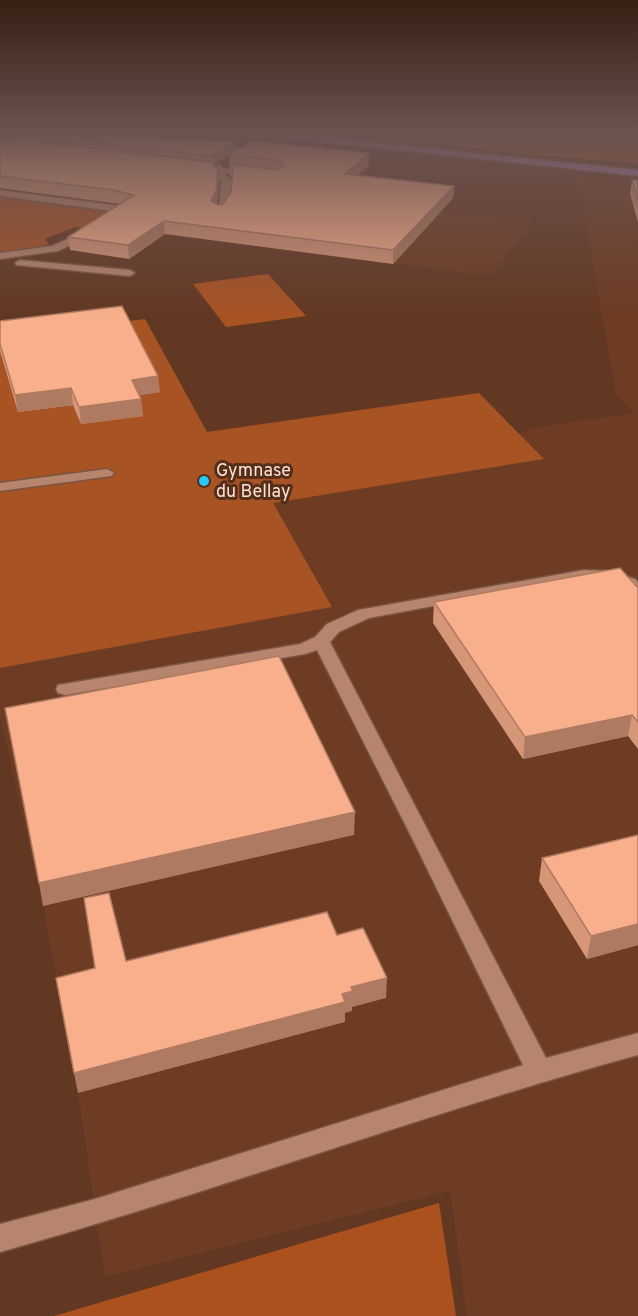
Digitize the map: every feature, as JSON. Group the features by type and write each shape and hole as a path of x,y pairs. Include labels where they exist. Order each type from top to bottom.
{"lane":[{"path":"0,256 54,249 78,238 115,212 114,208 3,193"},
{"path":"219,213 224,204 225,193"},
{"path":"0,264 31,262 130,273"},
{"path":"0,487 107,473"},
{"path":"65,689 305,649 321,641 333,628 364,614 566,577 609,576 638,589"},
{"path":"321,641 424,840 539,1071"},
{"path":"0,1238 95,1212 539,1071 638,1044"}],"shaded area":[{"path":"580,193 638,193 638,1316 467,1316 450,1191 105,1277 78,1093 43,906 0,716 0,668 332,607 272,503 543,459 519,434 533,428 634,413 616,394"},
{"path":"0,197 102,210 106,214 85,228 75,227 45,239 49,244 23,251 0,253"},
{"path":"332,197 533,221 491,276 166,234"},
{"path":"268,274 306,316 226,327 193,284"},
{"name":"Gymnase du Bellay","path":"145,319 207,432 479,393 544,459 273,503 332,607 0,668 0,337"},
{"path":"439,1203 456,1316 54,1316"}],"building":[{"path":"127,193 215,193 211,201 219,205 223,204 230,193 447,193 393,250 164,221 128,245 68,237 134,195"},
{"path":"122,306 158,376 132,380 141,399 79,407 71,388 15,395 0,344 0,321"},
{"path":"620,568 638,588 638,722 632,715 525,737 434,602"},
{"path":"279,656 355,812 39,883 5,708"},
{"path":"638,835 638,924 591,936 542,858"},
{"path":"109,893 126,961 327,912 337,935 363,928 387,978 351,987 353,991 342,994 345,1002 74,1073 56,978 95,968 84,898"}],"place":[{"name":"Gymnase du Bellay","path":"204,481"}]}
